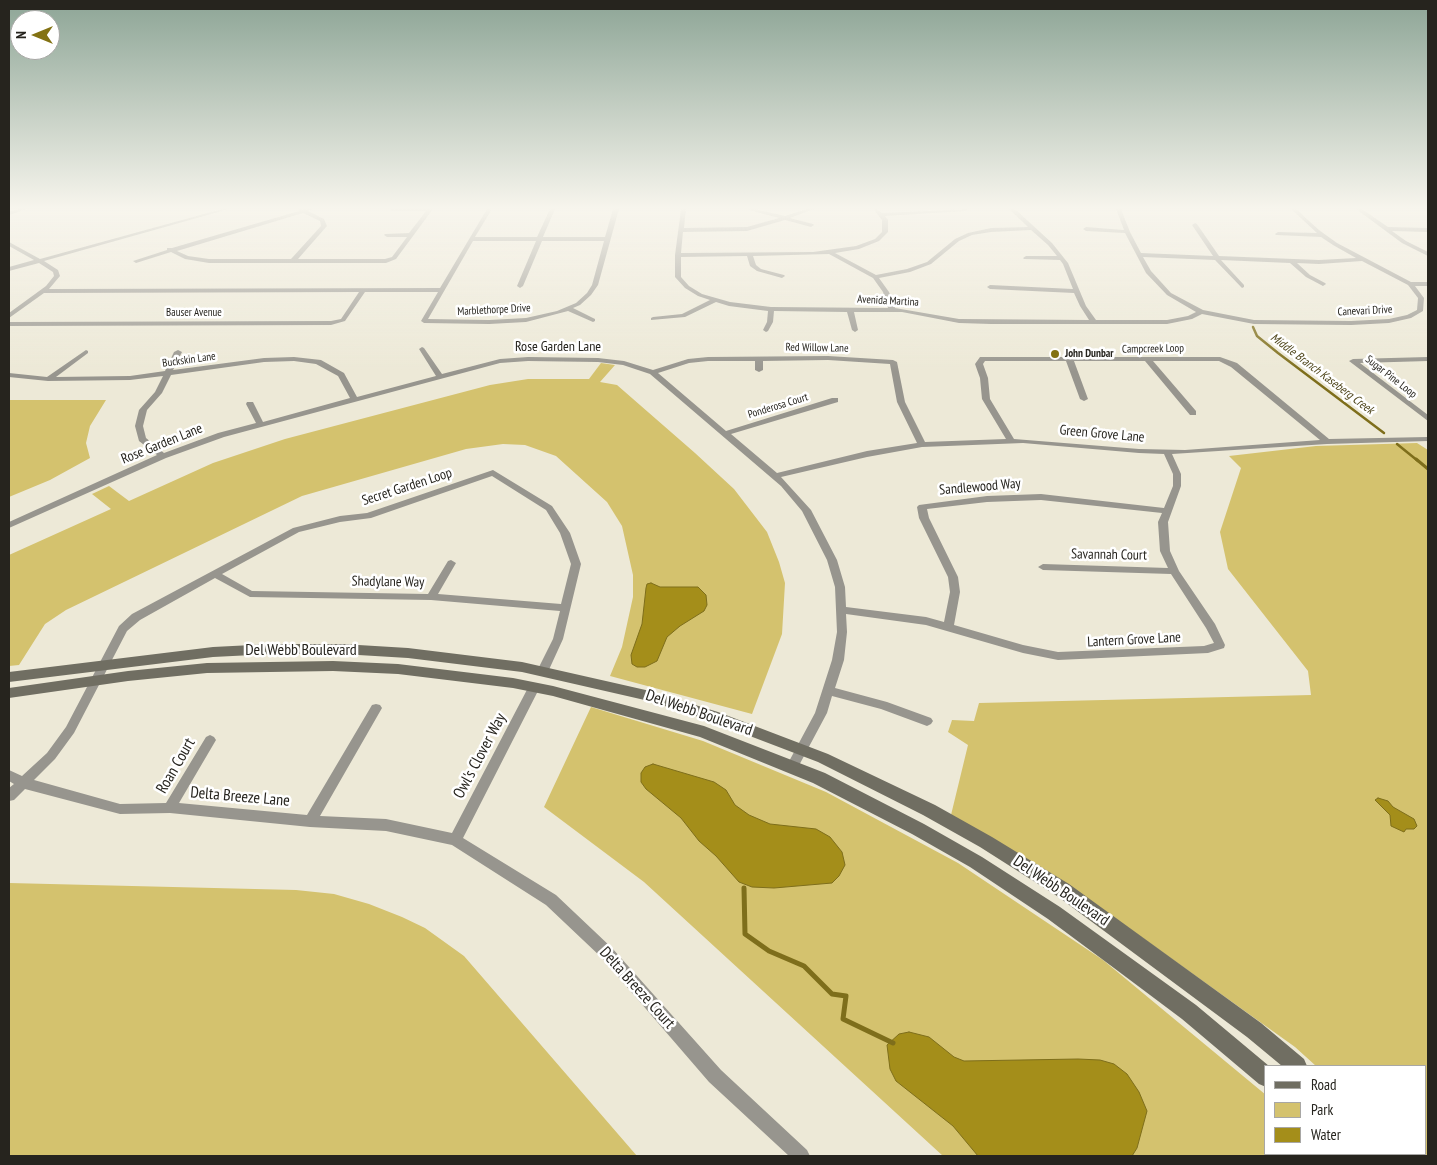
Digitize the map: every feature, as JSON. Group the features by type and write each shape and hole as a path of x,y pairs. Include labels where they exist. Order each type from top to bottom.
{"street":[{"path":"9,269 27,263"},
{"path":"9,316 56,280 57,274 54,269 44,263"},
{"path":"43,291 441,290 457,263"},
{"path":"520,286 529,263"},
{"name":"Marblethorpe Drive","path":"441,290 424,321 513,321 537,318 569,308 584,299 593,290 600,263"},
{"name":"Avenida Martina","path":"678,263 677,272 682,282 692,291 714,301 738,306 770,309 892,310 969,322 1176,321 1190,318 1201,312"},
{"path":"752,263 760,270 782,276"},
{"path":"850,263 875,277 886,292 892,310"},
{"path":"875,277 908,271 928,263"},
{"path":"1065,263 1071,272 1083,306 1094,322"},
{"path":"1143,263 1148,272 1169,294 1201,312"},
{"path":"1221,263 1242,286"},
{"path":"1295,263 1308,276 1323,284"},
{"path":"1370,263 1410,284 1421,298 1420,311 1428,313"},
{"path":"1410,284 1428,284"},
{"path":"990,287 1078,291"},
{"name":"Bauser Avenue","path":"9,324 331,323 343,320 363,290"},
{"path":"653,319 683,316 714,301"},
{"path":"569,308 593,320"},
{"path":"766,330 770,322 770,309"},
{"path":"850,310 855,330"},
{"name":"Canevari Drive","path":"1201,312 1254,322 1351,323 1394,320 1420,311"},
{"path":"422,349 440,377"},
{"path":"48,379 86,352"},
{"path":"163,456 142,439 140,426 143,410 158,393 178,352"},
{"path":"759,358 759,370"},
{"name":"Red Willow Lane","path":"653,372 688,361 708,359 759,358 893,362 901,402 922,445"},
{"name":"Buckskin Lane","path":"9,374 48,379 130,378 167,375 264,360 294,359 318,362 341,375 354,399"},
{"name":"Rose Garden Lane","path":"9,525 163,456 260,424 354,399 500,361 528,359 598,360 624,363 653,372 776,476 806,510 832,560 840,587 842,632 838,660 829,692 792,767"},
{"name":"Campcreek Loop","path":"1011,441 986,399 984,378 978,364 983,359 1070,361 1220,359 1234,365 1327,442"},
{"name":"Sugar Pine Loop","path":"1428,359 1353,361 1428,419"},
{"path":"1148,360 1193,412"},
{"path":"1070,361 1084,399"},
{"name":"Ponderosa Court","path":"727,433 835,400"},
{"path":"250,404 260,424"},
{"name":"Green Grove Lane","path":"776,476 858,456 922,445 1011,441 1167,452 1204,452 1327,442 1428,439"},
{"name":"Lantern Grove Lane","path":"840,610 926,621 1023,649 1058,656 1204,650 1220,646 1211,627 1174,571 1165,551 1163,536 1167,511 1177,486 1177,474 1167,452"},
{"name":"Secret Garden Loop","path":"9,796 51,756 70,730 123,630 136,617 296,530 340,519 368,516 493,473 549,508 565,533 576,564 564,608 558,640 542,671"},
{"name":"Sandlewood Way","path":"948,627 955,592 953,577 947,560 924,518 922,507 987,499 1034,497 1167,511"},
{"path":"431,597 451,563"},
{"name":"Savannah Court","path":"1043,568 1174,571"},
{"name":"Shadylane Way","path":"216,575 250,594 431,597 564,608"},
{"name":"Del Webb Boulevard","path":"9,677 106,663 213,652 342,649 471,660 542,671 650,696 802,750 867,778 929,810 1063,890 1203,991 1296,1065"},
{"name":"Del Webb Boulevard","path":"9,693 97,680 207,668 342,667 423,672 534,687 640,713 704,732 792,767 860,798 976,862 1054,913 1189,1012 1264,1075"},
{"path":"423,672 443,668 517,678 531,677 542,671"},
{"name":"Owl's Clover Way","path":"455,840 534,687"},
{"path":"829,692 883,705 927,721"},
{"path":"310,821 376,708"},
{"name":"Roan Court","path":"170,808 210,740"},
{"name":"Delta Breeze Lane","path":"9,775 24,783 120,809 170,808 310,821 386,825 455,840"},
{"name":"Delta Breeze Court","path":"455,840 558,907 607,953 715,1076 801,1156"}],"green space":[{"path":"601,363 615,365 600,382 617,385 695,453 734,489 767,532 785,583 782,634 752,714 610,676 622,647 633,597 633,575 622,526 607,502 556,456 525,445 503,444 466,449 302,496 66,610 45,624 19,665 9,666 9,555 111,509 92,494 109,486 129,501 213,463 285,439 490,385 528,379 589,379"},
{"path":"9,400 106,400 90,426 86,443 90,458 50,480 9,497"},
{"path":"1417,443 1428,450 1428,1156 1410,1155 1427,1155 1427,1065 1315,1065 1295,1047 1077,891 951,815 968,745 948,732 952,720 974,721 979,703 1311,695 1308,671 1228,569 1220,532 1241,468 1229,456 1316,446"},
{"path":"591,707 703,741 826,792 958,863 1103,960 1264,1093 1264,1155 1336,1156 943,1156 644,882 544,807"},
{"path":"9,883 296,890 334,894 369,904 402,917 425,928 464,956 637,1156 9,1156"}],"water":[{"path":"651,583 660,587 698,587 706,595 707,605 704,611 680,626 667,637 657,661 645,667 637,667 632,664 631,655 642,624 647,584"},
{"path":"653,764 714,782 726,790 735,805 749,815 770,824 816,829 830,837 842,852 845,865 839,876 832,883 774,888 752,887 739,882 716,856 699,841 681,818 646,789 641,782 641,773 645,767"},
{"path":"1378,798 1388,801 1393,807 1414,819 1417,826 1414,829 1406,829 1404,832 1391,826 1390,815 1375,800"},
{"path":"909,1032 929,1037 954,1057 964,1061 1078,1059 1100,1060 1114,1064 1127,1074 1139,1092 1147,1111 1137,1148 1132,1156 978,1156 953,1126 896,1081 890,1069 887,1045 899,1034"}],"waterway":[{"name":"Middle Branch Kaseberg Creek","path":"1253,327 1257,336 1278,353 1384,433"},
{"name":"Middle Branch Kaseberg Creek","path":"1397,444 1418,461"},
{"name":"Middle Branch Kaseberg Creek","path":"1416,459 1428,469"},
{"path":"744,888 745,934 769,951 804,966 832,994 846,996 843,1019 893,1043"}],"place":[{"name":"John Dunbar","path":"1055,354"}]}
